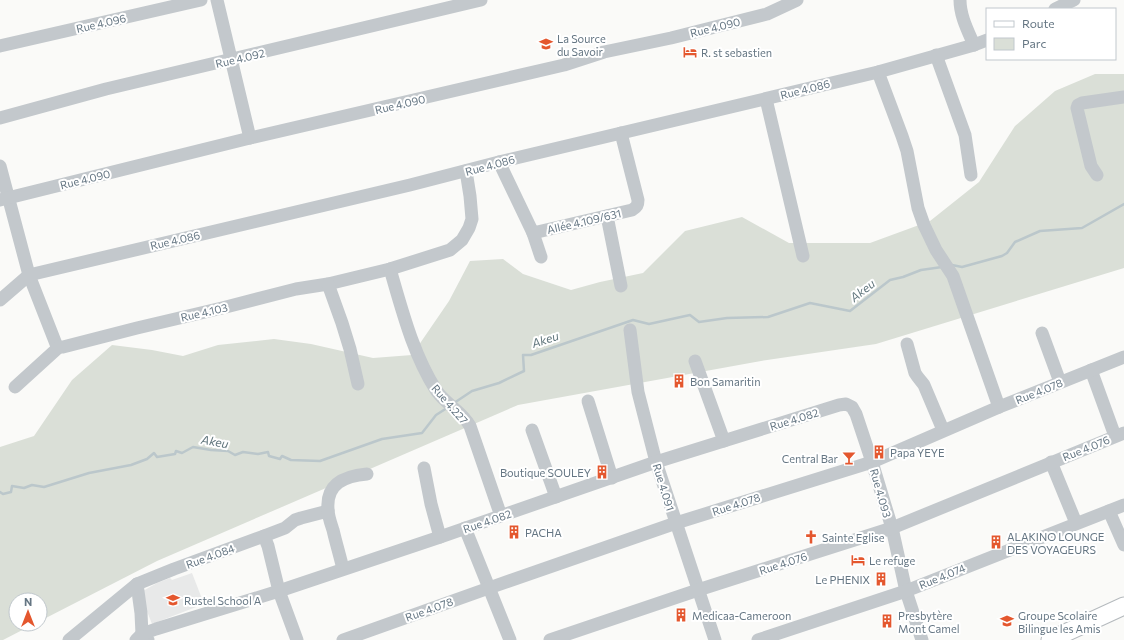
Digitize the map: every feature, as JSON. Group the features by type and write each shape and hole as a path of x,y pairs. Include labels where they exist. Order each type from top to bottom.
{"main road":[{"path":"1050,640 1124,606"}],"street":[{"name":"Rue 4.096","path":"0,46 201,0"},
{"path":"217,0 230,60 250,138"},
{"name":"Rue 4.092","path":"0,118 106,89 481,0"},
{"name":"Rue 4.090","path":"4,199 250,138 564,65 604,52 671,38 767,14 797,0"},
{"path":"960,0 960,7 964,20 974,45"},
{"path":"1058,8 1074,0"},
{"name":"Rue 4.086","path":"0,300 28,275 466,172 499,162 878,72 986,40"},
{"path":"936,55 965,135 971,176"},
{"path":"878,72 907,151 918,208 924,225 936,250 956,281 999,407"},
{"path":"1097,175 1091,166 1077,108 1078,105 1082,103 1124,97"},
{"path":"766,99 803,256"},
{"name":"Allée 4.109/631","path":"499,162 533,233 607,216 632,210 637,207 638,204 621,133"},
{"path":"0,166 4,199 28,275 58,346 15,387"},
{"name":"Rue 4.103","path":"58,346 63,347 296,289 328,284 390,269 450,250 462,240 469,228 472,212 466,172"},
{"path":"607,216 621,286"},
{"path":"533,233 541,257"},
{"name":"Rue 4.227","path":"390,269 402,310 421,363 437,391 462,415 470,426 501,516"},
{"path":"328,284 350,349 358,384"},
{"name":"Rue 4.091","path":"630,330 638,392 656,462 715,640"},
{"path":"1042,333 1060,382"},
{"path":"907,344 915,373 921,379 944,430"},
{"name":"Rue 4.078","path":"343,640 676,523 872,462 999,407 1124,357"},
{"path":"695,361 724,441"},
{"path":"1091,370 1120,435"},
{"path":"588,401 612,478"},
{"name":"Rue 4.093","path":"839,405 846,404 854,410 892,528 906,591 922,640"},
{"name":"Rue 4.082","path":"142,638 156,629 279,591 656,462 839,405"},
{"path":"532,430 556,497"},
{"name":"Rue 4.076","path":"550,640 698,590 892,528 1120,435"},
{"path":"1051,462 1076,523"},
{"path":"424,468 431,504 440,537"},
{"path":"343,569 328,511 329,493 334,485 345,478 367,474"},
{"name":"Rue 4.074","path":"758,640 906,591 1124,505"},
{"name":"Rue 4.084","path":"69,640 137,584 284,528 295,520 328,511"},
{"path":"1109,511 1124,545"},
{"path":"465,528 510,640"},
{"path":"264,536 268,546 279,591 297,640"},
{"path":"137,584 141,613 142,638"}],"shaded area":[{"name":"Rustel School A","path":"192,573 204,604 152,624 141,596 143,591 170,578 172,580"}],"green space":[{"path":"1095,74 1124,74 1124,268 876,344 761,361 518,405 157,561 48,617 48,592 8,592 8,632 18,632 0,640 0,447 34,436 72,380 112,345 183,356 218,345 274,339 311,344 373,358 412,355 449,301 470,261 503,259 523,274 571,290 643,273 685,231 742,217 789,243 870,243 930,221 979,182 1015,126 1055,91"}],"waterway":[{"name":"Akeu","path":"952,265 962,267 1002,256 1007,253 1015,242 1040,231 1082,228 1124,204"},
{"name":"Akeu","path":"454,403 472,391 499,383 524,371 523,355 531,355 633,320 649,324 690,315 699,322 727,318 768,317 810,303 850,311 890,280 921,270 942,267"},
{"name":"Akeu","path":"0,492 3,494 11,492 12,486 24,488 32,485 44,487 89,473 131,465 147,459 154,453 157,457 175,454 176,451 182,453 193,447 228,451 235,455 243,452 258,454 268,452 269,456 280,459 282,456 291,460 320,461 382,439 422,433 436,415 447,408"}],"place":[{"name":"La Source du Savoir","path":"546,44"},
{"name":"R. st sebastien","path":"690,52"},
{"name":"Bon Samaritin","path":"679,381"},
{"name":"Papa YEYE","path":"879,452"},
{"name":"Central Bar","path":"849,458"},
{"name":"Boutique SOULEY","path":"602,472"},
{"name":"PACHA","path":"514,532"},
{"name":"Sainte Eglise","path":"811,537"},
{"name":"ALAKINO LOUNGE DES VOYAGEURS","path":"996,542"},
{"name":"Le refuge","path":"858,560"},
{"name":"Le PHENIX","path":"881,579"},
{"name":"Rustel School A","path":"173,600"},
{"name":"Medicaa-Cameroon","path":"681,615"},
{"name":"Presbytère Mont Camel","path":"887,621"},
{"name":"Groupe Scolaire Bilingue les Amis","path":"1007,621"}]}
